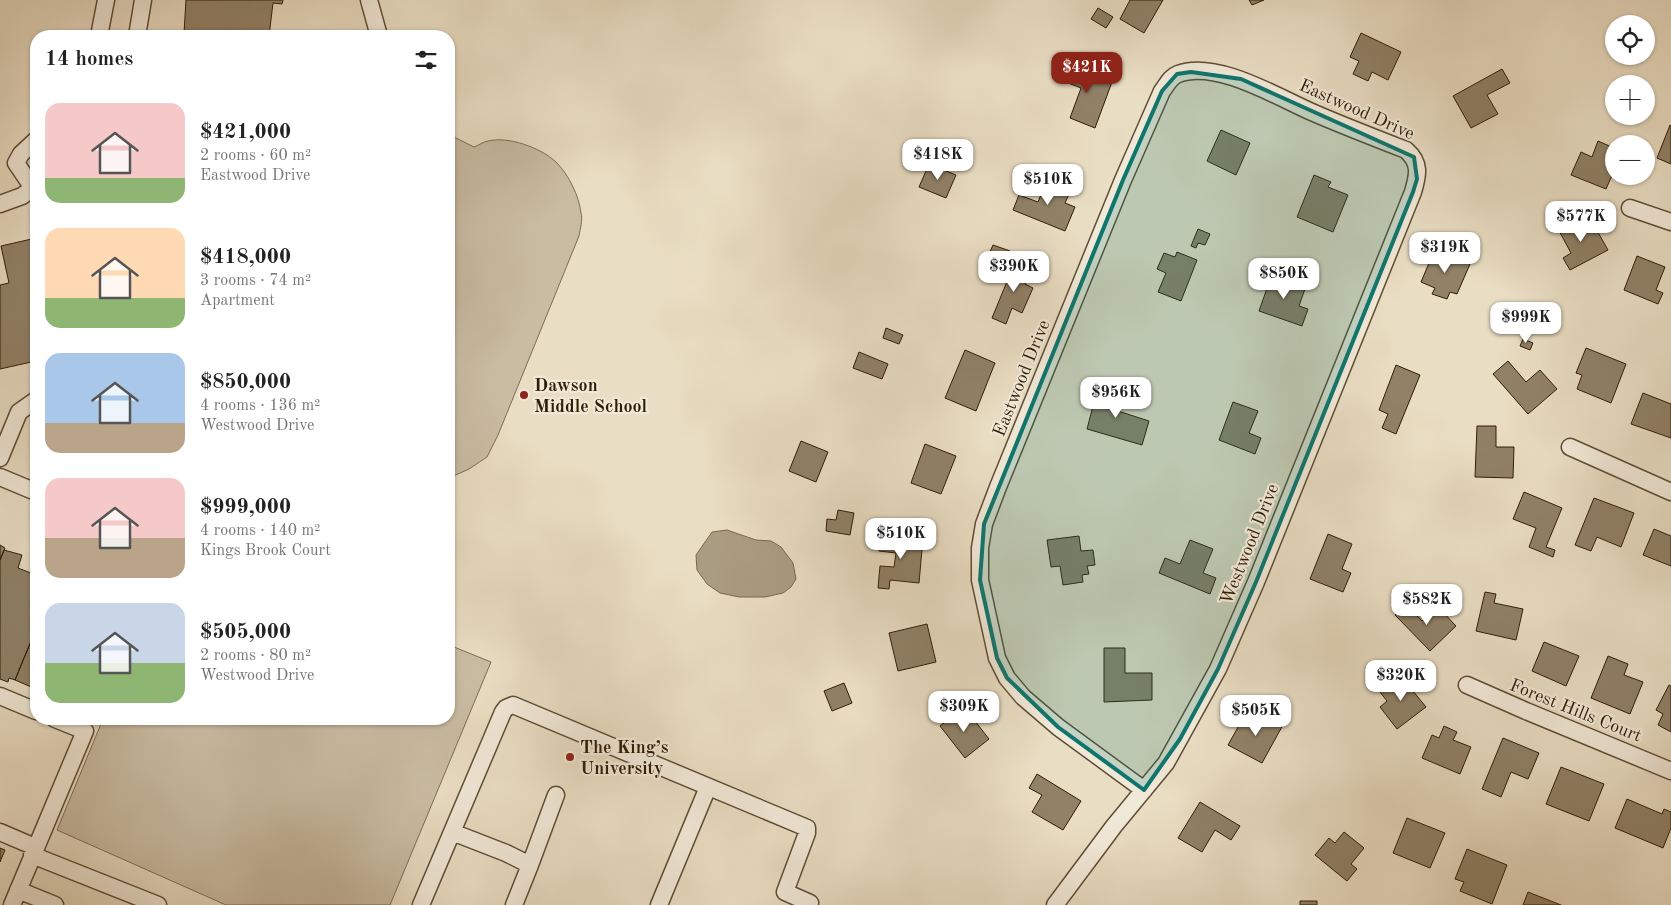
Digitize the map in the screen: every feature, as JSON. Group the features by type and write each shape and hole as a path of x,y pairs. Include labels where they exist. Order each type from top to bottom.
{"street":[{"path":"100,30 106,0"},
{"path":"138,30 142,0"},
{"path":"370,0 378,30"},
{"name":"Eastwood Drive","path":"1144,790 1058,727 1023,697 1007,678 998,658 980,580 980,548 984,524 1123,180 1162,91 1177,74 1191,72 1212,72 1241,79 1314,113 1406,150 1414,157 1417,165"},
{"path":"30,146 21,154 16,163 30,181"},
{"name":"Westwood Drive","path":"1055,905 1114,826 1166,762 1218,669 1256,582 1412,195 1417,179 1417,165"},
{"path":"0,204 22,196 30,190"},
{"path":"1630,208 1671,222"},
{"path":"0,458 4,438 18,412 30,404"},
{"path":"1570,447 1671,492"},
{"path":"0,477 30,490"},
{"name":"Forest Hills Court","path":"1467,685 1671,771"},
{"path":"0,696 30,708"},
{"path":"421,905 503,712 506,708 513,705 806,828 807,833 782,898 810,902 809,905"},
{"path":"12,905 85,731 70,725"},
{"path":"659,905 708,786"},
{"path":"514,905 556,795"},
{"path":"0,832 34,851 158,905"},
{"path":"452,832 506,853 530,865"},
{"path":"18,890 55,905"}],"highlighted area":[{"path":"1191,72 1241,79 1414,157 1417,179 1413,192 1256,582 1218,669 1180,739 1144,790 1058,727 1007,678 997,658 980,580 984,524 1123,180 1162,91 1177,74"}],"shaded area":[{"path":"455,138 474,147 486,141 505,140 515,142 524,144 550,157 561,167 573,186 582,219 579,236 498,435 487,457 455,475"},
{"path":"727,530 756,540 771,541 781,547 793,563 796,579 791,587 783,593 765,597 739,597 720,593 707,584 697,570 696,555 712,532"},
{"path":"455,647 491,662 390,905 226,905 57,830 101,725 455,725"}],"building":[{"path":"186,0 283,0 282,4 273,3 270,30 184,30"},
{"path":"1130,0 1163,0 1144,33 1120,19"},
{"path":"1249,0 1264,0 1252,5"},
{"path":"1098,8 1113,17 1106,28 1091,19"},
{"path":"1361,33 1401,52 1388,80 1372,72 1368,81 1353,74 1359,61 1350,57"},
{"path":"1063,64 1112,82 1095,128 1070,118 1081,88 1058,79"},
{"path":"1502,69 1510,83 1487,95 1498,114 1471,128 1453,96"},
{"path":"1671,126 1671,164 1657,158"},
{"path":"1221,130 1250,143 1236,175 1207,161"},
{"path":"1598,141 1605,144 1605,185 1608,185 1606,189 1571,175 1581,152 1592,157"},
{"path":"929,164 956,175 946,198 919,187"},
{"path":"1314,175 1331,182 1328,187 1348,195 1333,232 1297,217"},
{"path":"1047,180 1071,190 1065,203 1075,207 1065,231 1013,210 1019,195 1038,202"},
{"path":"1575,218 1579,227 1591,220 1608,250 1570,270 1563,258 1571,253 1557,227"},
{"path":"1198,229 1210,234 1205,245 1198,243 1196,248 1191,246"},
{"path":"30,239 30,362 0,369 0,285 9,283 1,246"},
{"path":"993,245 1010,251 1003,268 986,261"},
{"path":"1435,249 1470,264 1457,294 1450,292 1447,299 1432,294 1435,288 1421,282"},
{"path":"1177,252 1197,260 1181,301 1158,292 1166,273 1157,269 1164,253 1175,257"},
{"path":"1637,256 1665,267 1656,290 1663,293 1658,304 1624,290"},
{"path":"1015,262 1031,268 1025,284 1033,288 1022,313 1012,308 1006,324 992,318"},
{"path":"1272,274 1306,286 1299,306 1308,309 1302,326 1259,311"},
{"path":"886,328 903,335 899,344 883,338"},
{"path":"1523,339 1533,343 1530,350 1520,346"},
{"path":"1586,348 1626,364 1611,403 1577,389 1582,375 1576,373"},
{"path":"965,350 995,363 976,411 945,398"},
{"path":"859,352 888,364 882,379 853,368"},
{"path":"1508,361 1526,382 1540,370 1557,389 1528,414 1493,374"},
{"path":"1396,365 1420,375 1396,434 1382,428 1388,414 1379,410"},
{"path":"1098,387 1123,394 1118,411 1149,421 1142,445 1087,429"},
{"path":"1643,393 1671,404 1671,438 1631,424"},
{"path":"1233,402 1258,411 1249,433 1261,438 1255,454 1219,440"},
{"path":"1477,426 1496,426 1496,447 1514,447 1513,478 1475,477"},
{"path":"801,441 828,452 816,482 789,471"},
{"path":"925,444 956,456 941,494 911,483"},
{"path":"1524,492 1562,508 1546,547 1555,550 1553,557 1529,547 1536,528 1513,519"},
{"path":"1594,498 1634,513 1621,547 1597,537 1591,551 1575,545"},
{"path":"838,510 854,513 850,535 826,531 827,519 836,520"},
{"path":"1654,529 1671,536 1671,566 1643,555"},
{"path":"881,534 923,538 919,583 890,580 889,589 878,588 880,566 894,567 896,553 879,551"},
{"path":"1328,534 1352,544 1342,569 1351,573 1343,592 1310,579"},
{"path":"1079,536 1081,551 1093,550 1095,565 1087,566 1089,574 1082,575 1083,582 1063,585 1060,566 1051,567 1047,540"},
{"path":"1190,540 1213,549 1203,573 1216,578 1210,594 1159,573 1165,558 1180,564"},
{"path":"0,545 5,548 0,560"},
{"path":"4,550 22,555 18,568 30,573 30,644 15,680 9,678 8,682 0,679 0,560"},
{"path":"1485,592 1496,594 1494,603 1523,609 1516,640 1476,631"},
{"path":"1406,604 1422,621 1437,606 1456,626 1430,651 1395,615"},
{"path":"927,624 936,662 898,671 889,633"},
{"path":"1544,642 1579,656 1566,686 1532,671"},
{"path":"30,644 30,686 15,680"},
{"path":"1104,648 1125,648 1125,673 1152,673 1152,700 1104,702"},
{"path":"1608,656 1628,664 1624,675 1643,682 1630,714 1591,698"},
{"path":"1400,675 1426,707 1397,729 1380,707 1387,701 1380,692"},
{"path":"844,683 852,703 832,711 824,691"},
{"path":"1669,685 1671,686 1671,732 1658,725 1663,714 1656,710"},
{"path":"964,707 989,739 965,758 940,726"},
{"path":"1246,713 1266,724 1271,716 1284,723 1262,763 1228,745"},
{"path":"1444,726 1457,732 1453,740 1471,747 1460,774 1422,758 1432,735 1439,738"},
{"path":"1503,738 1539,753 1528,779 1511,772 1501,797 1482,789"},
{"path":"1561,767 1604,784 1589,821 1546,804"},
{"path":"1037,774 1081,801 1063,830 1032,812 1042,795 1029,788"},
{"path":"1627,799 1662,814 1664,809 1671,812 1671,828 1663,848 1615,828"},
{"path":"1200,802 1240,826 1231,840 1215,830 1202,852 1178,838"},
{"path":"1407,818 1445,833 1430,868 1393,853"},
{"path":"1344,832 1364,848 1351,864 1357,869 1347,881 1315,855 1329,838 1335,843"},
{"path":"0,848 5,850 0,862"},
{"path":"1467,849 1507,865 1492,904 1460,891 1464,882 1455,879"},
{"path":"1528,892 1561,905 1523,905"},
{"path":"1300,901 1317,901 1317,905 1300,905"}],"place":[{"name":"Dawson Middle School","path":"524,395"},
{"name":"The King’s University","path":"570,757"}]}
